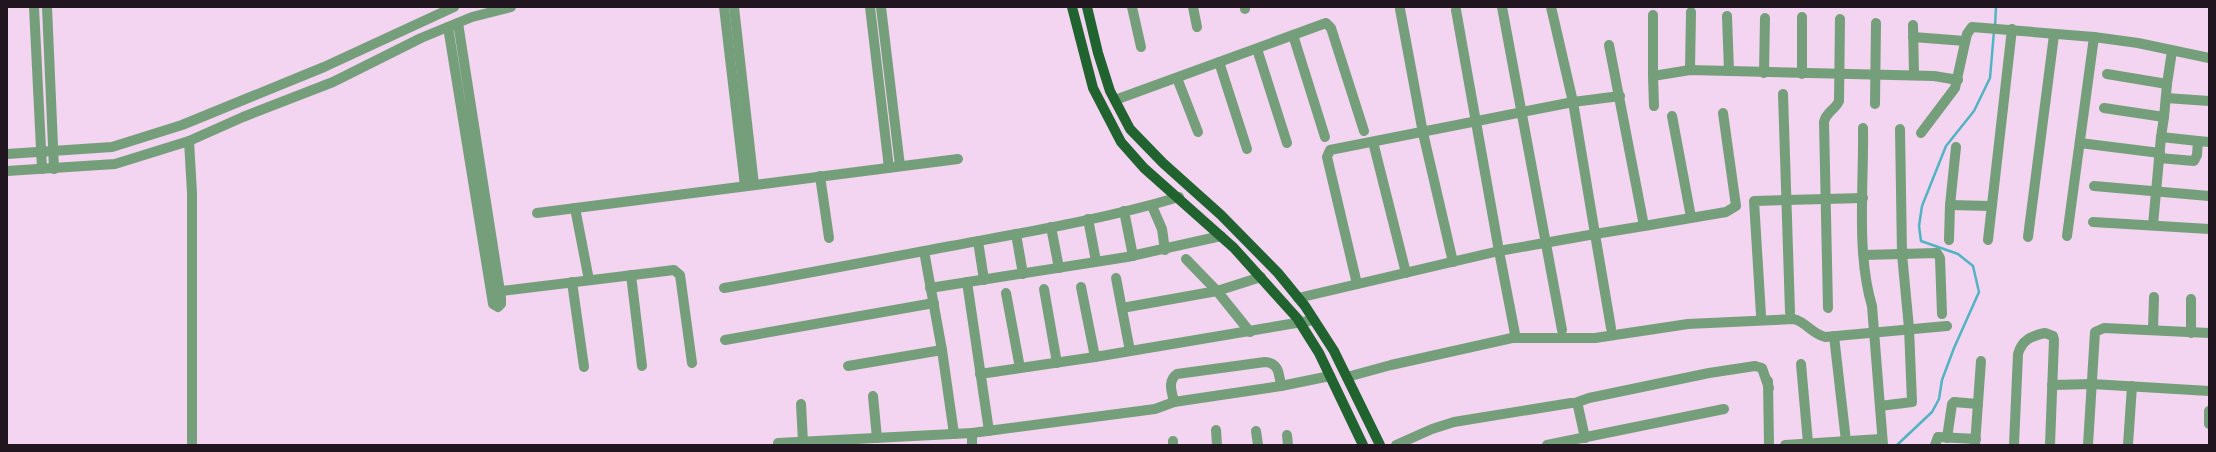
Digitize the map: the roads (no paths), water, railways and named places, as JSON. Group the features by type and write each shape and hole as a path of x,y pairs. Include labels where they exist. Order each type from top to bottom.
{"main road":[{"path":"1072,7 1093,88 1104,113 1121,142 1144,168 1179,197 1261,276 1300,323 1319,353 1363,445"},
{"path":"1087,7 1098,53 1115,100 1130,129 1163,163 1221,215 1278,273 1298,298 1334,351 1380,445"}],"street":[{"path":"34,7 42,170"},
{"path":"47,7 52,152 54,169"},
{"path":"7,154 41,153 112,147 182,125 324,67 454,7"},
{"path":"7,171 42,170 115,164 189,141 243,117 333,82 448,27 511,7"},
{"path":"724,7 749,185"},
{"path":"734,7 749,185"},
{"path":"870,7 889,168"},
{"path":"881,7 900,166"},
{"path":"1132,7 1141,47"},
{"path":"1193,7 1197,27"},
{"path":"1502,7 1562,330"},
{"path":"1551,7 1573,102 1611,328"},
{"path":"1400,9 1423,133 1453,262"},
{"path":"1456,10 1475,122 1515,334"},
{"path":"1690,70 1691,12"},
{"path":"1653,15 1654,106"},
{"path":"1727,16 1729,71"},
{"path":"1802,17 1802,74"},
{"path":"1764,73 1765,18"},
{"path":"1828,308 1824,122 1825,116 1837,105 1839,101 1840,19"},
{"path":"458,23 495,291"},
{"path":"1115,100 1257,49 1321,24 1329,24 1364,131"},
{"path":"1875,104 1876,24"},
{"path":"1913,25 1914,76"},
{"path":"448,27 495,291"},
{"path":"1921,133 1950,98 1958,80 1965,41 1969,29 1977,27 2001,28 2094,37 2138,43 2209,58"},
{"path":"1988,240 2012,29"},
{"path":"2028,237 2054,34"},
{"path":"1293,35 1324,137"},
{"path":"1913,37 1965,41"},
{"path":"2067,236 2094,37"},
{"path":"1609,45 1644,226"},
{"path":"1257,49 1287,143"},
{"path":"2153,225 2160,137 2172,51"},
{"path":"1219,62 1247,149"},
{"path":"1653,76 1690,70 1802,74 1934,76 1958,80"},
{"path":"2107,74 2167,84"},
{"path":"1177,78 1198,132"},
{"path":"1783,94 1790,312"},
{"path":"1357,284 1327,155 1330,150 1423,133 1573,102 1620,96"},
{"path":"2166,98 2209,101"},
{"path":"2104,108 2164,116"},
{"path":"1298,298 1499,251 1726,212 1736,206 1723,113"},
{"path":"1672,116 1691,217"},
{"path":"1785,445 1846,440 1882,442 1872,306 1866,288 1864,255 1863,128"},
{"path":"1880,406 1912,402 1909,328 1902,254 1900,129"},
{"path":"2160,137 2209,142"},
{"path":"189,141 192,193 192,445"},
{"path":"2080,143 2194,161 2197,155 2198,141"},
{"path":"1373,142 1406,273"},
{"path":"1949,240 1950,205 1956,147"},
{"path":"537,213 958,159"},
{"path":"820,176 829,238"},
{"path":"2094,186 2209,196"},
{"path":"724,288 826,271 1016,234 1152,206 1179,197"},
{"path":"1761,315 1754,202 1756,200 1863,198"},
{"path":"1950,205 1991,206"},
{"path":"1152,206 1162,229 1165,250"},
{"path":"575,208 589,280"},
{"path":"1124,211 1133,256"},
{"path":"1088,218 1096,261"},
{"path":"2093,222 2209,229"},
{"path":"1050,227 1059,268"},
{"path":"1016,234 1023,274"},
{"path":"930,288 1133,256 1165,250 1221,236"},
{"path":"978,241 984,280"},
{"path":"924,251 942,350 954,434"},
{"path":"1864,255 1931,252 1939,255 1942,314"},
{"path":"1186,260 1217,291 1250,332"},
{"path":"495,291 674,270 680,275 692,363"},
{"path":"631,275 642,366"},
{"path":"1122,308 1217,291 1261,276"},
{"path":"1116,278 1130,351"},
{"path":"572,282 584,367"},
{"path":"967,282 989,431"},
{"path":"1081,287 1094,357"},
{"path":"1044,289 1057,363"},
{"path":"1006,293 1020,368"},
{"path":"2153,330 2154,297"},
{"path":"2190,333 2191,299"},
{"path":"725,340 934,303"},
{"path":"1347,377 1391,365 1512,338 1601,337 1688,324 1794,319 1800,320 1816,334 1825,337 1874,331 1947,326"},
{"path":"980,374 1250,332 1314,320"},
{"path":"2088,445 2095,332 2104,328 2209,333"},
{"path":"2014,445 2018,354 2023,342 2028,338 2045,333 2049,334 2054,340 2050,445"},
{"path":"1834,336 1846,440"},
{"path":"848,366 942,350"},
{"path":"1935,445 1938,437 1976,442 1981,361"},
{"path":"1174,402 1171,384 1177,374 1271,362 1278,369 1281,386"},
{"path":"1801,364 1808,443"},
{"path":"1396,445 1432,429 1461,421 1563,403 1576,403 1589,398 1709,373 1754,366 1762,368 1769,388"},
{"path":"1768,369 1768,445"},
{"path":"778,444 989,431 1155,409 1174,402 1281,386 1330,376"},
{"path":"2052,385 2092,384 2209,391"},
{"path":"2128,445 2132,386"},
{"path":"873,396 877,438"},
{"path":"1947,438 1952,404 1954,402 1978,404"},
{"path":"1576,403 1589,440"},
{"path":"801,404 803,442"},
{"path":"1547,445 1589,440 1724,409"},
{"path":"2209,411 2209,424"},
{"path":"1216,430 1217,445"},
{"path":"1256,431 1258,445"},
{"path":"972,433 972,445"}],"waterway":[{"path":"1995,26 1996,7"},
{"path":"1897,445 1932,412 1939,399 1942,380 1954,348 1979,292 1973,266 1958,254 1921,241 1919,226 1922,206 1946,146 1974,111 1990,78 1994,31"}]}
